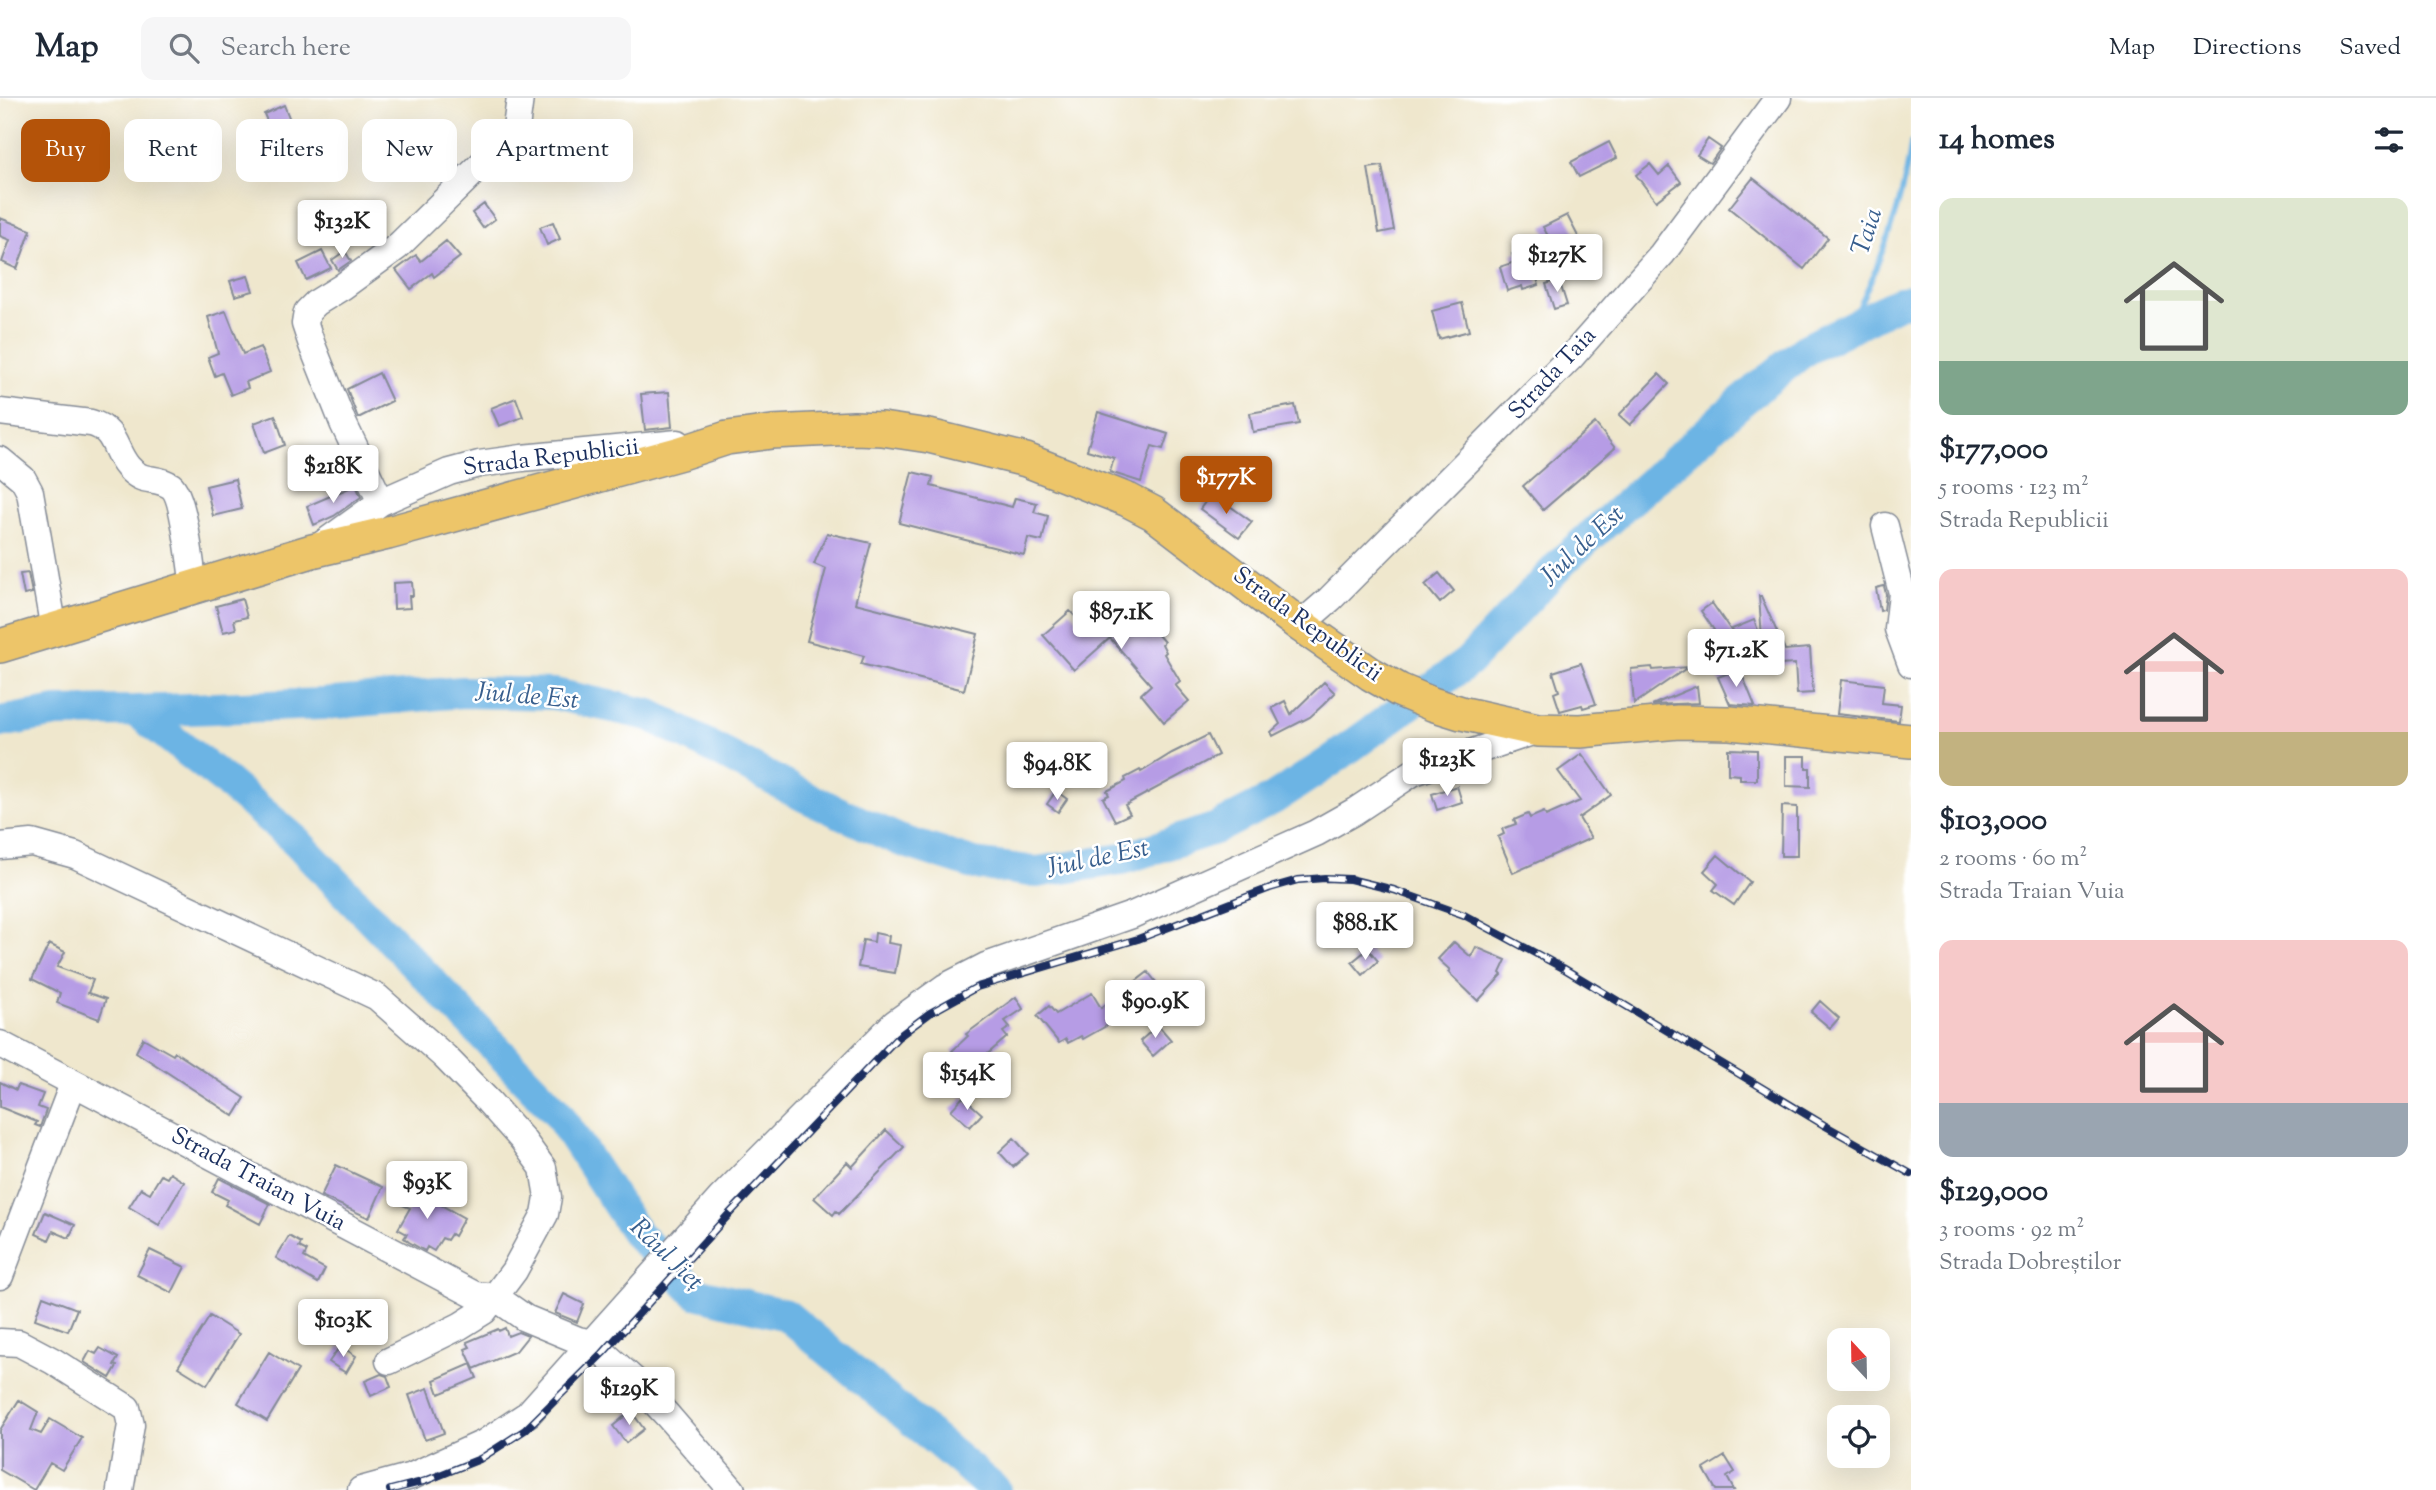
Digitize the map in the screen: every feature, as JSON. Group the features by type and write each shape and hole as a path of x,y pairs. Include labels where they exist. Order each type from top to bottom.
{"main road":[{"name":"Strada Republicii","path":"0,646 312,551 402,529 727,438 772,432 882,429 929,436 1026,460 1128,500 1153,513 1199,546 1334,650 1399,690 1432,704 1538,730 1580,731 1678,722 1730,723 1911,741"}],"street":[{"path":"381,502 343,422 312,345 305,324 307,312 397,247 492,154 516,128 520,98"},
{"name":"Strada Taia","path":"1300,625 1330,599 1572,356 1662,254 1777,98"},
{"path":"0,412 91,423 102,427 110,434 126,466 147,479 174,488 180,500 194,587"},
{"name":"Strada Republicii","path":"312,551 381,502 449,472 479,464 727,438"},
{"path":"0,460 18,474 30,492 54,630"},
{"path":"1885,526 1902,593 1898,629 1911,664"},
{"path":"361,1490 412,1476 484,1443 528,1414 721,1198 894,1023 945,987 986,966 1132,915 1316,833 1414,772 1538,730"},
{"path":"2,845 41,845 75,855 365,990 386,1004 445,1057 522,1139 543,1168 548,1197 545,1214 514,1271 484,1311 389,1361"},
{"name":"Strada Traian Vuia","path":"0,1044 475,1295 495,1297 525,1318 592,1343 667,1415 732,1490"},
{"path":"0,1276 73,1083"},
{"path":"0,1342 19,1343 53,1361 127,1408 131,1425 120,1490"}],"building":[{"path":"284,105 290,119 266,119 264,114"},
{"path":"1708,139 1721,148 1710,163 1697,155"},
{"path":"1609,142 1617,158 1579,177 1571,162"},
{"path":"1650,164 1659,175 1669,166 1681,182 1656,201 1636,175"},
{"path":"1382,166 1394,230 1379,233 1368,168"},
{"path":"1753,178 1828,238 1804,269 1729,208"},
{"path":"484,204 495,219 483,228 472,213"},
{"path":"1567,215 1582,244 1559,256 1543,227"},
{"path":"0,218 31,230 17,269 2,262 10,240 0,236"},
{"path":"553,222 560,239 547,245 540,227"},
{"path":"446,241 460,257 434,277 432,273 411,289 396,270 416,255 421,261"},
{"path":"1527,248 1539,285 1523,290 1522,286 1507,291 1500,267 1515,262 1512,254"},
{"path":"322,251 331,268 306,280 298,263"},
{"path":"345,251 351,261 338,270 332,260"},
{"path":"248,276 253,291 235,296 230,281"},
{"path":"1559,280 1567,305 1554,309 1546,284"},
{"path":"1462,303 1469,331 1439,339 1432,311"},
{"path":"226,311 243,354 260,347 270,372 246,382 248,388 231,395 222,373 215,376 208,357 218,353 208,317"},
{"path":"379,373 392,401 358,418 347,389"},
{"path":"1659,374 1669,384 1630,425 1619,415"},
{"path":"669,392 672,427 645,430 641,394"},
{"path":"516,398 523,417 499,426 491,408"},
{"path":"1295,405 1299,424 1253,432 1250,413"},
{"path":"1098,412 1168,434 1163,449 1152,446 1141,482 1110,472 1114,458 1087,450"},
{"path":"275,415 285,445 264,453 254,423"},
{"path":"1595,423 1615,448 1543,510 1523,486"},
{"path":"912,472 933,477 931,486 1012,507 1015,498 1037,503 1034,512 1048,516 1042,541 1028,538 1024,555 899,523"},
{"path":"235,479 242,509 213,516 206,486"},
{"path":"356,485 361,497 334,516 314,525 307,506"},
{"path":"1212,493 1252,522 1239,538 1200,509"},
{"path":"827,533 871,543 855,603 978,634 964,690 861,664 864,656 807,641 826,569 814,564"},
{"path":"28,573 32,593 24,595 20,574"},
{"path":"1439,573 1454,591 1440,603 1425,585"},
{"path":"412,582 410,608 394,609 393,583"},
{"path":"1884,586 1884,610 1880,611 1876,588"},
{"path":"1759,596 1785,650 1810,648 1813,693 1797,694 1795,664 1764,666"},
{"path":"242,599 247,617 234,620 236,629 223,632 216,606"},
{"path":"1098,599 1118,621 1134,607 1164,642 1164,654 1180,681 1175,685 1189,701 1164,722 1141,694 1151,685 1110,638 1074,670 1043,635 1070,611 1077,618"},
{"path":"1712,603 1734,635 1708,653 1702,639 1714,630 1701,611"},
{"path":"1754,620 1760,635 1738,645 1732,629"},
{"path":"1581,663 1596,704 1560,711 1554,693 1559,691 1553,672"},
{"path":"1652,667 1653,670 1688,667 1634,704 1631,669"},
{"path":"1739,669 1755,706 1730,704 1718,677"},
{"path":"1841,680 1884,685 1882,703 1901,705 1899,721 1837,714"},
{"path":"1324,682 1335,693 1310,717 1273,736 1271,732 1280,724 1272,708 1285,701 1291,714"},
{"path":"1697,686 1699,703 1652,705"},
{"path":"1208,735 1218,755 1125,805 1130,814 1115,821 1103,798 1109,795 1107,791 1126,781 1125,778"},
{"path":"1728,749 1757,750 1757,780 1740,780 1740,775 1728,774"},
{"path":"1582,754 1611,795 1579,818 1591,838 1513,873 1498,837 1504,834 1502,829 1516,824 1514,820 1528,814 1530,818 1544,812 1546,816 1580,801 1558,771"},
{"path":"1786,756 1806,756 1806,768 1810,768 1810,787 1786,786"},
{"path":"1457,786 1462,802 1437,810 1432,794"},
{"path":"1056,791 1067,799 1058,812 1047,804"},
{"path":"1782,806 1797,807 1797,856 1781,856"},
{"path":"1718,855 1750,882 1734,905 1713,890 1718,884 1704,871"},
{"path":"875,933 889,936 888,943 900,945 895,973 858,967 863,940 874,942"},
{"path":"1454,942 1471,957 1476,947 1506,960 1500,973 1502,975 1478,1001 1438,959"},
{"path":"49,944 65,952 57,967 93,980 88,993 106,999 99,1019 57,1003 60,993 32,979"},
{"path":"1368,949 1378,961 1363,975 1352,962"},
{"path":"1148,972 1156,982 1106,1022 1108,1025 1083,1039 1081,1036 1068,1043 1066,1039 1059,1043 1037,1016 1049,1006 1056,1014 1092,993 1101,1008"},
{"path":"1016,997 1023,1009 1005,1021 1010,1027 1003,1032 1007,1037 969,1070 952,1051 968,1036 966,1034"},
{"path":"1820,1001 1839,1018 1830,1028 1811,1012"},
{"path":"1158,1025 1171,1040 1153,1056 1140,1041"},
{"path":"143,1038 173,1055 175,1052 245,1098 234,1116 136,1052"},
{"path":"0,1082 16,1090 18,1085 43,1094 38,1107 46,1110 40,1127 35,1125 37,1122 0,1107"},
{"path":"963,1097 982,1114 970,1127 951,1110"},
{"path":"886,1130 904,1147 839,1214 836,1211 833,1215 814,1198 847,1162 852,1167"},
{"path":"1014,1138 1028,1154 1013,1167 999,1152"},
{"path":"336,1165 383,1187 369,1218 321,1196"},
{"path":"170,1173 184,1182 159,1225 129,1207 141,1188 150,1193 161,1175 167,1178"},
{"path":"219,1178 270,1204 260,1224 225,1205 228,1200 212,1192"},
{"path":"407,1186 464,1218 454,1236 451,1234 447,1240 442,1238 434,1251 427,1247 425,1251 409,1242 404,1238 407,1234 398,1229 410,1208 400,1204"},
{"path":"45,1212 75,1225 69,1238 53,1231 49,1240 36,1234"},
{"path":"289,1236 301,1243 299,1247 307,1251 304,1257 325,1269 318,1283 276,1258"},
{"path":"150,1250 185,1267 172,1293 137,1275"},
{"path":"564,1294 584,1304 577,1322 555,1313"},
{"path":"43,1296 77,1309 68,1331 35,1319"},
{"path":"210,1316 239,1334 207,1385 178,1367"},
{"path":"505,1328 508,1336 518,1332 528,1336 516,1351 474,1369 465,1349 470,1347 467,1342"},
{"path":"340,1346 356,1356 346,1373 329,1362"},
{"path":"100,1348 118,1358 110,1378 84,1362 90,1351 96,1354"},
{"path":"269,1352 298,1370 267,1421 238,1403"},
{"path":"471,1364 477,1378 439,1394 434,1380"},
{"path":"381,1374 387,1376 391,1387 371,1396 365,1381"},
{"path":"428,1388 444,1433 425,1440 409,1395"},
{"path":"19,1400 38,1412 31,1430 41,1434 50,1419 82,1438 62,1470 50,1463 34,1490 0,1470 0,1430"},
{"path":"631,1411 644,1429 626,1443 613,1426"},
{"path":"1725,1456 1735,1472 1727,1477 1734,1490 1716,1490 1704,1469"}],"waterway":[{"name":"Taia","path":"1848,329 1888,238 1902,190 1911,142"},
{"name":"Jiul de Est","path":"136,711 323,704 462,692 554,694 650,715 806,797 899,840 974,864 1037,872 1122,859 1217,828 1273,799 1328,763 1468,662 1566,558 1743,400 1805,350 1900,302 1911,301"},
{"name":"Râul Jieț","path":"0,722 57,712 136,711 295,840 557,1112 637,1234 696,1293 786,1315 995,1490"}],"railway":[{"path":"390,1490 425,1481 480,1459 525,1430 603,1353 731,1212 898,1037 930,1013 977,987 1138,939 1270,888 1298,880 1350,879 1394,890 1464,915 1563,968 1824,1125 1911,1174"}]}
